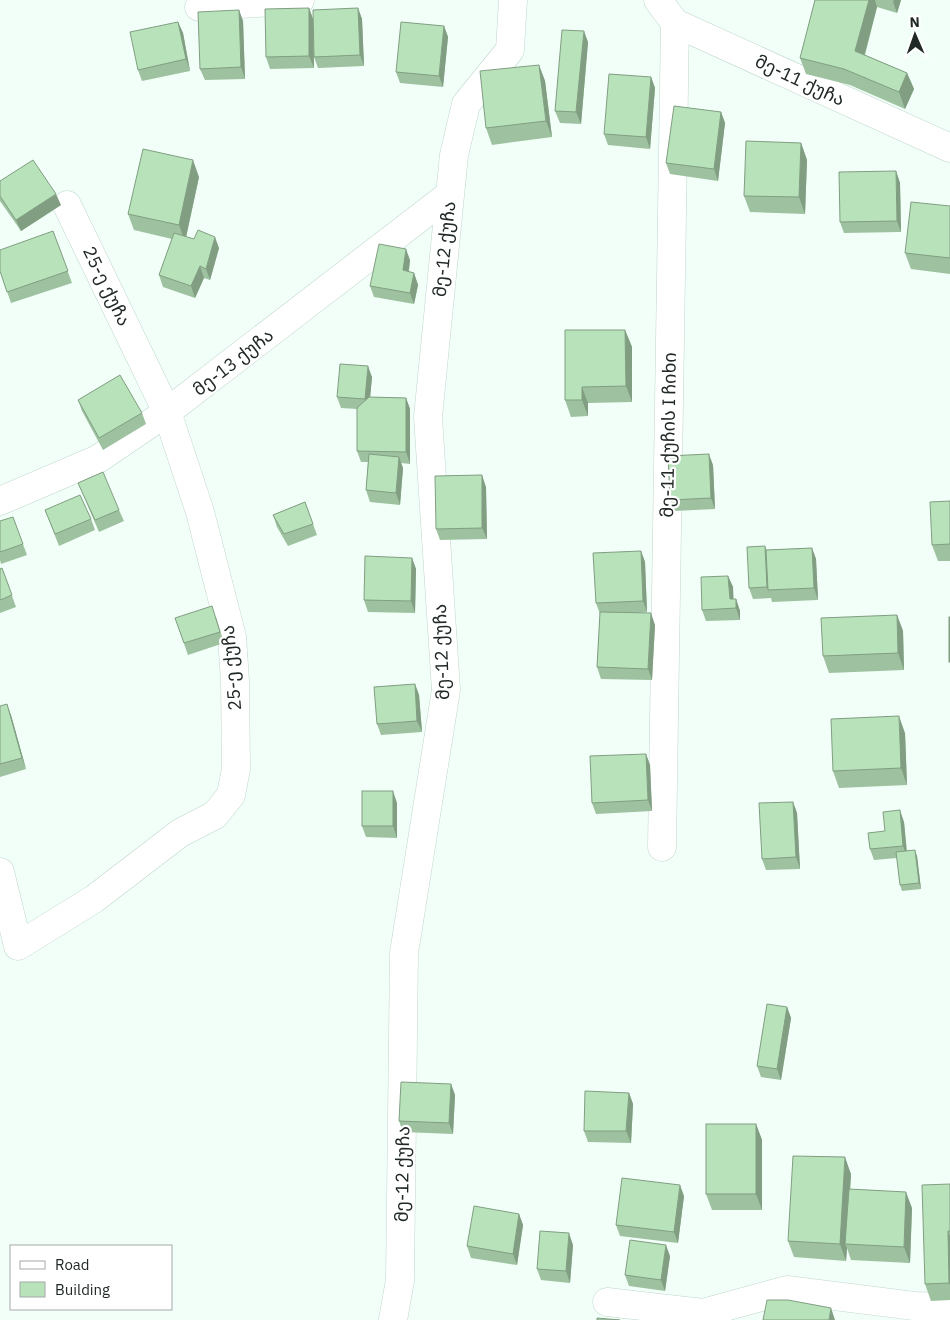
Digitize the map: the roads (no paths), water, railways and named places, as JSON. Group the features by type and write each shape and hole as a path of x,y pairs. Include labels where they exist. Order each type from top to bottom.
{"street":[{"path":"199,7 300,0"},
{"name":"მე-12 ქუჩა","path":"393,1320 400,1280 404,953 446,690 428,417 454,155 466,104 510,50 513,0"},
{"name":"მე-11 ქუჩა","path":"658,0 675,23 950,148"},
{"name":"მე-11 ქუჩის I ჩიხი","path":"662,847 675,23"},
{"name":"მე-13 ქუჩა","path":"0,501 98,459 167,412 449,195"},
{"name":"25-ე ქუჩა","path":"0,872 18,946 94,898 180,833 215,815 231,795 236,769 235,681 232,637 200,512 167,412 68,204"},
{"path":"607,1302 704,1313 787,1290 914,1306 950,1307"}]}
